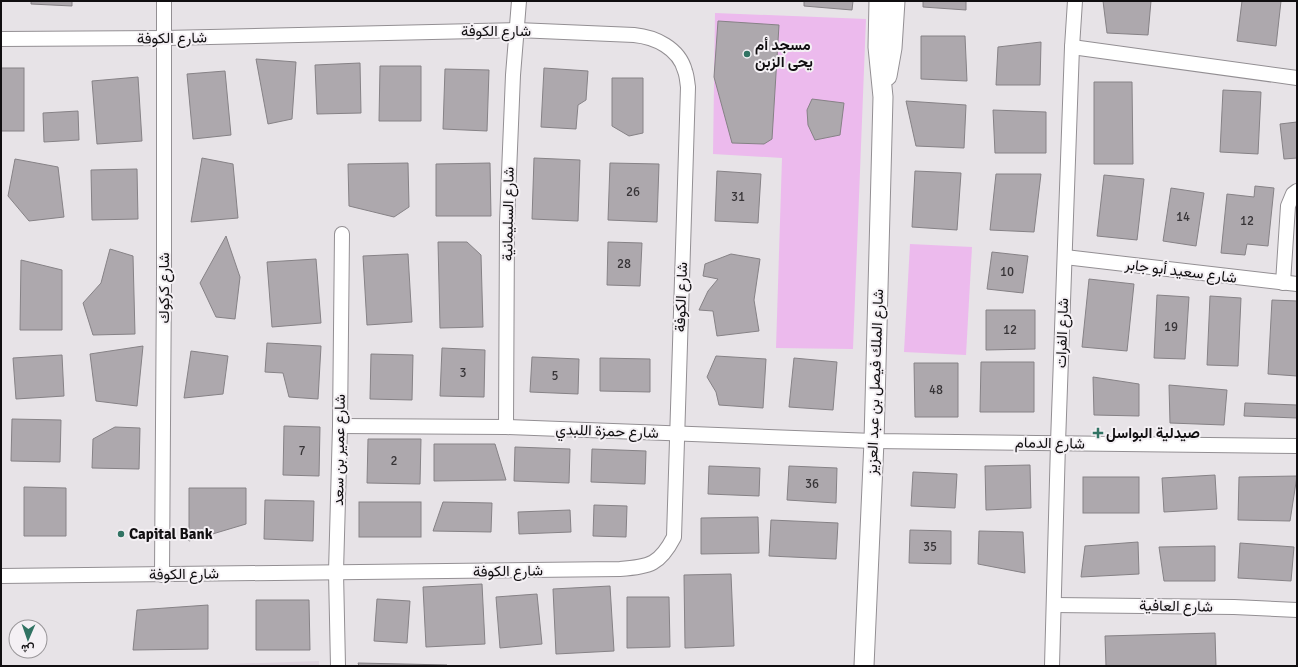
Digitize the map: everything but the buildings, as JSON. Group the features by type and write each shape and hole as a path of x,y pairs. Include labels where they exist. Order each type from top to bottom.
{"main road":[{"name":"شارع الملك فيصل بن عبد العزيز","path":"864,666 874,441 883,97 878,47 879,1"},
{"name":"شارع الملك فيصل بن عبد العزيز","path":"883,97 892,48 895,1"}],"street":[{"name":"شارع كركوك","path":"162,574 164,1"},
{"name":"شارع السليمانية","path":"506,427 507,222 512,96 519,1"},
{"name":"شارع الفرات","path":"1052,666 1058,443 1072,47 1075,1"},
{"name":"شارع الكوفة","path":"1,40 517,30 645,36 657,40 668,47 680,60 685,70 688,86 674,537 667,551 657,561 639,568 620,570 1,576"},
{"path":"1072,47 1297,78"},
{"path":"1290,283 1288,206 1293,194 1297,191"},
{"name":"شارع عمير بن سعد","path":"338,666 336,572 340,426 342,234"},
{"name":"شارع سعيد أبو جابر","path":"1065,257 1290,283"},
{"name":"شارع حمزة اللبدي","path":"340,426 506,427 874,441"},
{"name":"شارع الدمام","path":"874,441 1297,446"},
{"name":"شارع العافية","path":"1054,605 1234,607 1297,610"}],"shaded area":[{"path":"715,13 866,19 853,349 776,348 782,158 713,154"},
{"path":"910,244 972,247 966,355 904,352"},
{"path":"319,661 319,666 168,666"}],"place":[{"name":"مسجد أم يحى الزبن","path":"747,54"},
{"name":"صيدلية البواسل","path":"1098,433"},
{"name":"Capital Bank","path":"121,534"}]}
